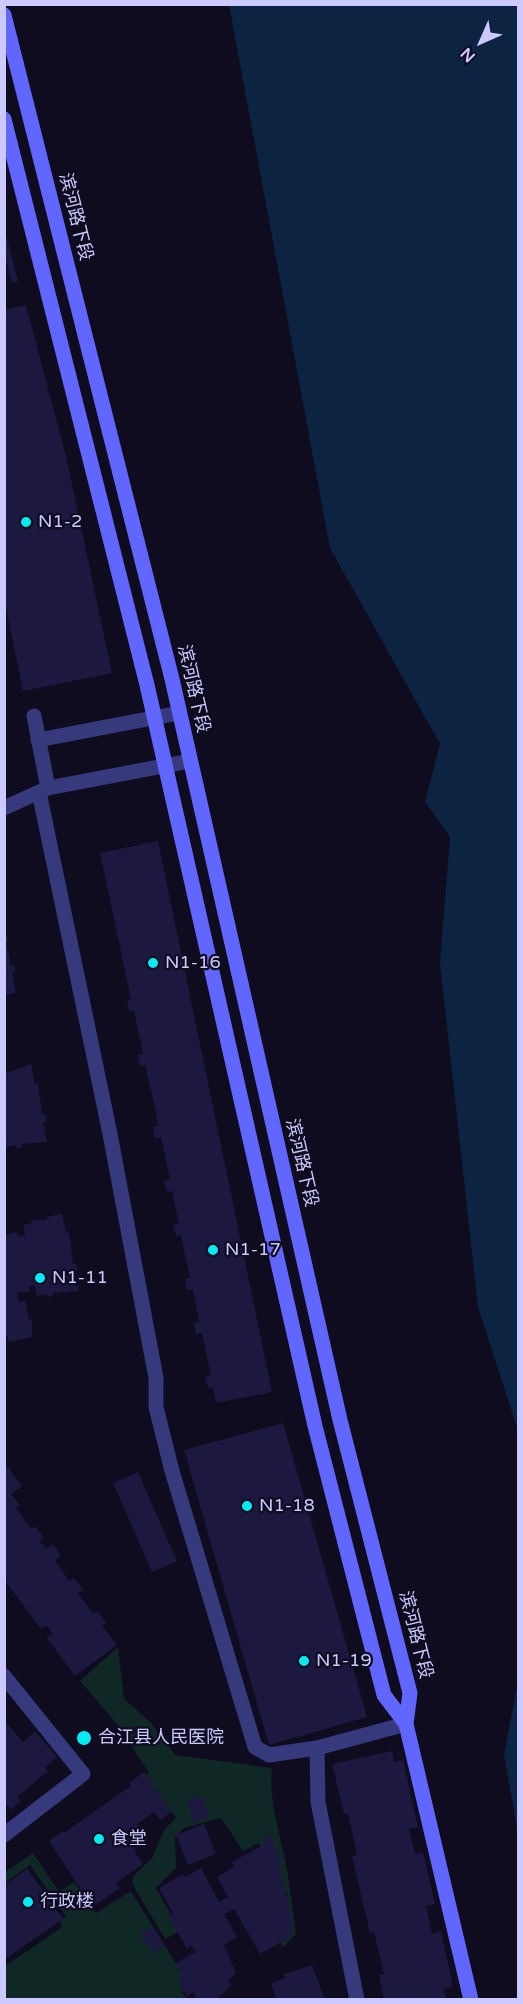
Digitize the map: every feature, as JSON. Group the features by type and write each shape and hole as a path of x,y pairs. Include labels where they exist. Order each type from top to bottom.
{"street":[{"name":"滨河路下段","path":"4,15 179,713 337,1409 410,1693 406,1724"},
{"path":"4,119 155,717 315,1426 384,1695 406,1724 471,2000"},
{"path":"38,740 179,713"},
{"path":"34,717 44,790 156,1378 156,1407 172,1471 255,1747 269,1755 317,1748 406,1724"},
{"path":"4,808 44,790 190,760"},
{"path":"4,1676 83,1774 4,1835"},
{"path":"317,1748 318,1802 357,2000"}],"green space":[{"path":"118,1647 124,1699 151,1723 175,1755 272,1768 273,1800 296,1934 283,1947 277,1936 277,1903 288,1896 259,1843 243,1851 221,1818 184,1828 175,1837 176,1868 156,1888 180,1931 165,1939 135,1889 132,1881 136,1873 152,1858 164,1830 176,1818 145,1775 149,1773 121,1729 80,1681"},
{"path":"33,1853 59,1892 74,1882 96,1913 131,1891 190,1986 182,1992 187,1999 5,1999 4,1967 62,1927 60,1921 66,1916 30,1865 5,1883 5,1872"}],"water":[{"path":"229,5 518,5 518,1431 478,1307 440,963 450,837 425,802 440,744 330,548"},
{"path":"518,1682 518,1834 504,1754"}],"building":[{"path":"5,231 18,281 12,283 4,254"},
{"path":"26,305 66,456 112,673 23,691 4,598 4,310"},
{"path":"158,841 272,1392 216,1403 213,1387 208,1388 205,1377 211,1376 202,1333 196,1334 194,1323 199,1322 193,1289 187,1290 185,1279 190,1278 181,1235 176,1236 173,1225 179,1224 172,1191 167,1192 164,1181 170,1180 161,1137 155,1138 153,1127 158,1126 156,1112 145,1065 140,1066 138,1055 143,1054 134,1011 129,1011 127,1000 131,999 100,853"},
{"path":"7,934 8,941 6,942 11,966 14,965 15,973 12,973 16,993 4,995 4,935"},
{"path":"31,1064 35,1084 38,1083 42,1115 45,1114 46,1122 43,1122 47,1142 22,1144 22,1147 16,1148 16,1145 6,1147 4,1067 7,1073"},
{"name":"N1-11","path":"62,1214 66,1233 69,1232 79,1291 53,1293 53,1296 47,1297 47,1294 37,1296 35,1285 29,1286 30,1291 17,1293 19,1302 25,1301 29,1320 32,1319 32,1337 8,1342 7,1336 4,1337 4,1235 17,1232 18,1237 25,1236 23,1225 32,1223 31,1220 47,1220 47,1217"},
{"path":"283,1423 367,1717 269,1745 184,1450"},
{"path":"4,1462 22,1486 11,1494 20,1505 16,1508 31,1529 35,1526 44,1538 40,1541 46,1549 53,1544 61,1556 55,1561 69,1581 74,1578 83,1590 78,1593 93,1614 98,1611 106,1623 102,1626 117,1645 75,1676 47,1638 53,1634 46,1625 41,1629 4,1579"},
{"path":"138,1472 177,1561 152,1572 113,1483"},
{"path":"4,1720 23,1742 35,1731 57,1757 45,1768 48,1771 17,1797 21,1801 11,1810 7,1805 4,1807"},
{"path":"392,1751 394,1762 403,1760 418,1827 409,1829 415,1854 423,1852 435,1904 426,1906 432,1934 441,1931 453,1987 444,1989 446,2000 384,2000 379,1975 384,1974 374,1932 370,1933 352,1856 357,1855 348,1813 344,1814 332,1764"},
{"name":"食堂","path":"144,1772 171,1812 160,1820 154,1812 137,1824 148,1840 134,1850 143,1864 116,1883 120,1888 92,1907 49,1841 131,1786 129,1783"},
{"path":"201,1796 209,1817 194,1823 187,1800"},
{"path":"204,1824 216,1854 188,1865 176,1835"},
{"path":"271,1836 282,1865 278,1866 293,1921 290,1937 260,1954 234,1909 224,1914 237,1937 224,1945 236,1973 228,1981 231,1986 216,2000 192,2000 196,1997 193,1992 187,1996 179,1982 182,1974 176,1963 196,1952 192,1946 187,1949 168,1916 173,1913 159,1888 183,1874 185,1877 201,1868 219,1902 228,1897 217,1877 234,1867 232,1862 265,1844 262,1839"},
{"name":"行政楼","path":"27,1869 63,1919 4,1960 4,1885"},
{"path":"153,1927 165,1946 154,1953 140,1934"},
{"path":"312,1965 325,2000 276,2000 271,1983 286,1978 284,1974"}],"place":[{"name":"N1-2","path":"26,522"},
{"name":"N1-16","path":"153,963"},
{"name":"N1-17","path":"213,1250"},
{"name":"N1-11","path":"40,1278"},
{"name":"N1-18","path":"247,1506"},
{"name":"N1-19","path":"304,1661"},
{"name":"合江县人民医院","path":"84,1738"},
{"name":"食堂","path":"99,1839"},
{"name":"行政楼","path":"28,1902"}]}
